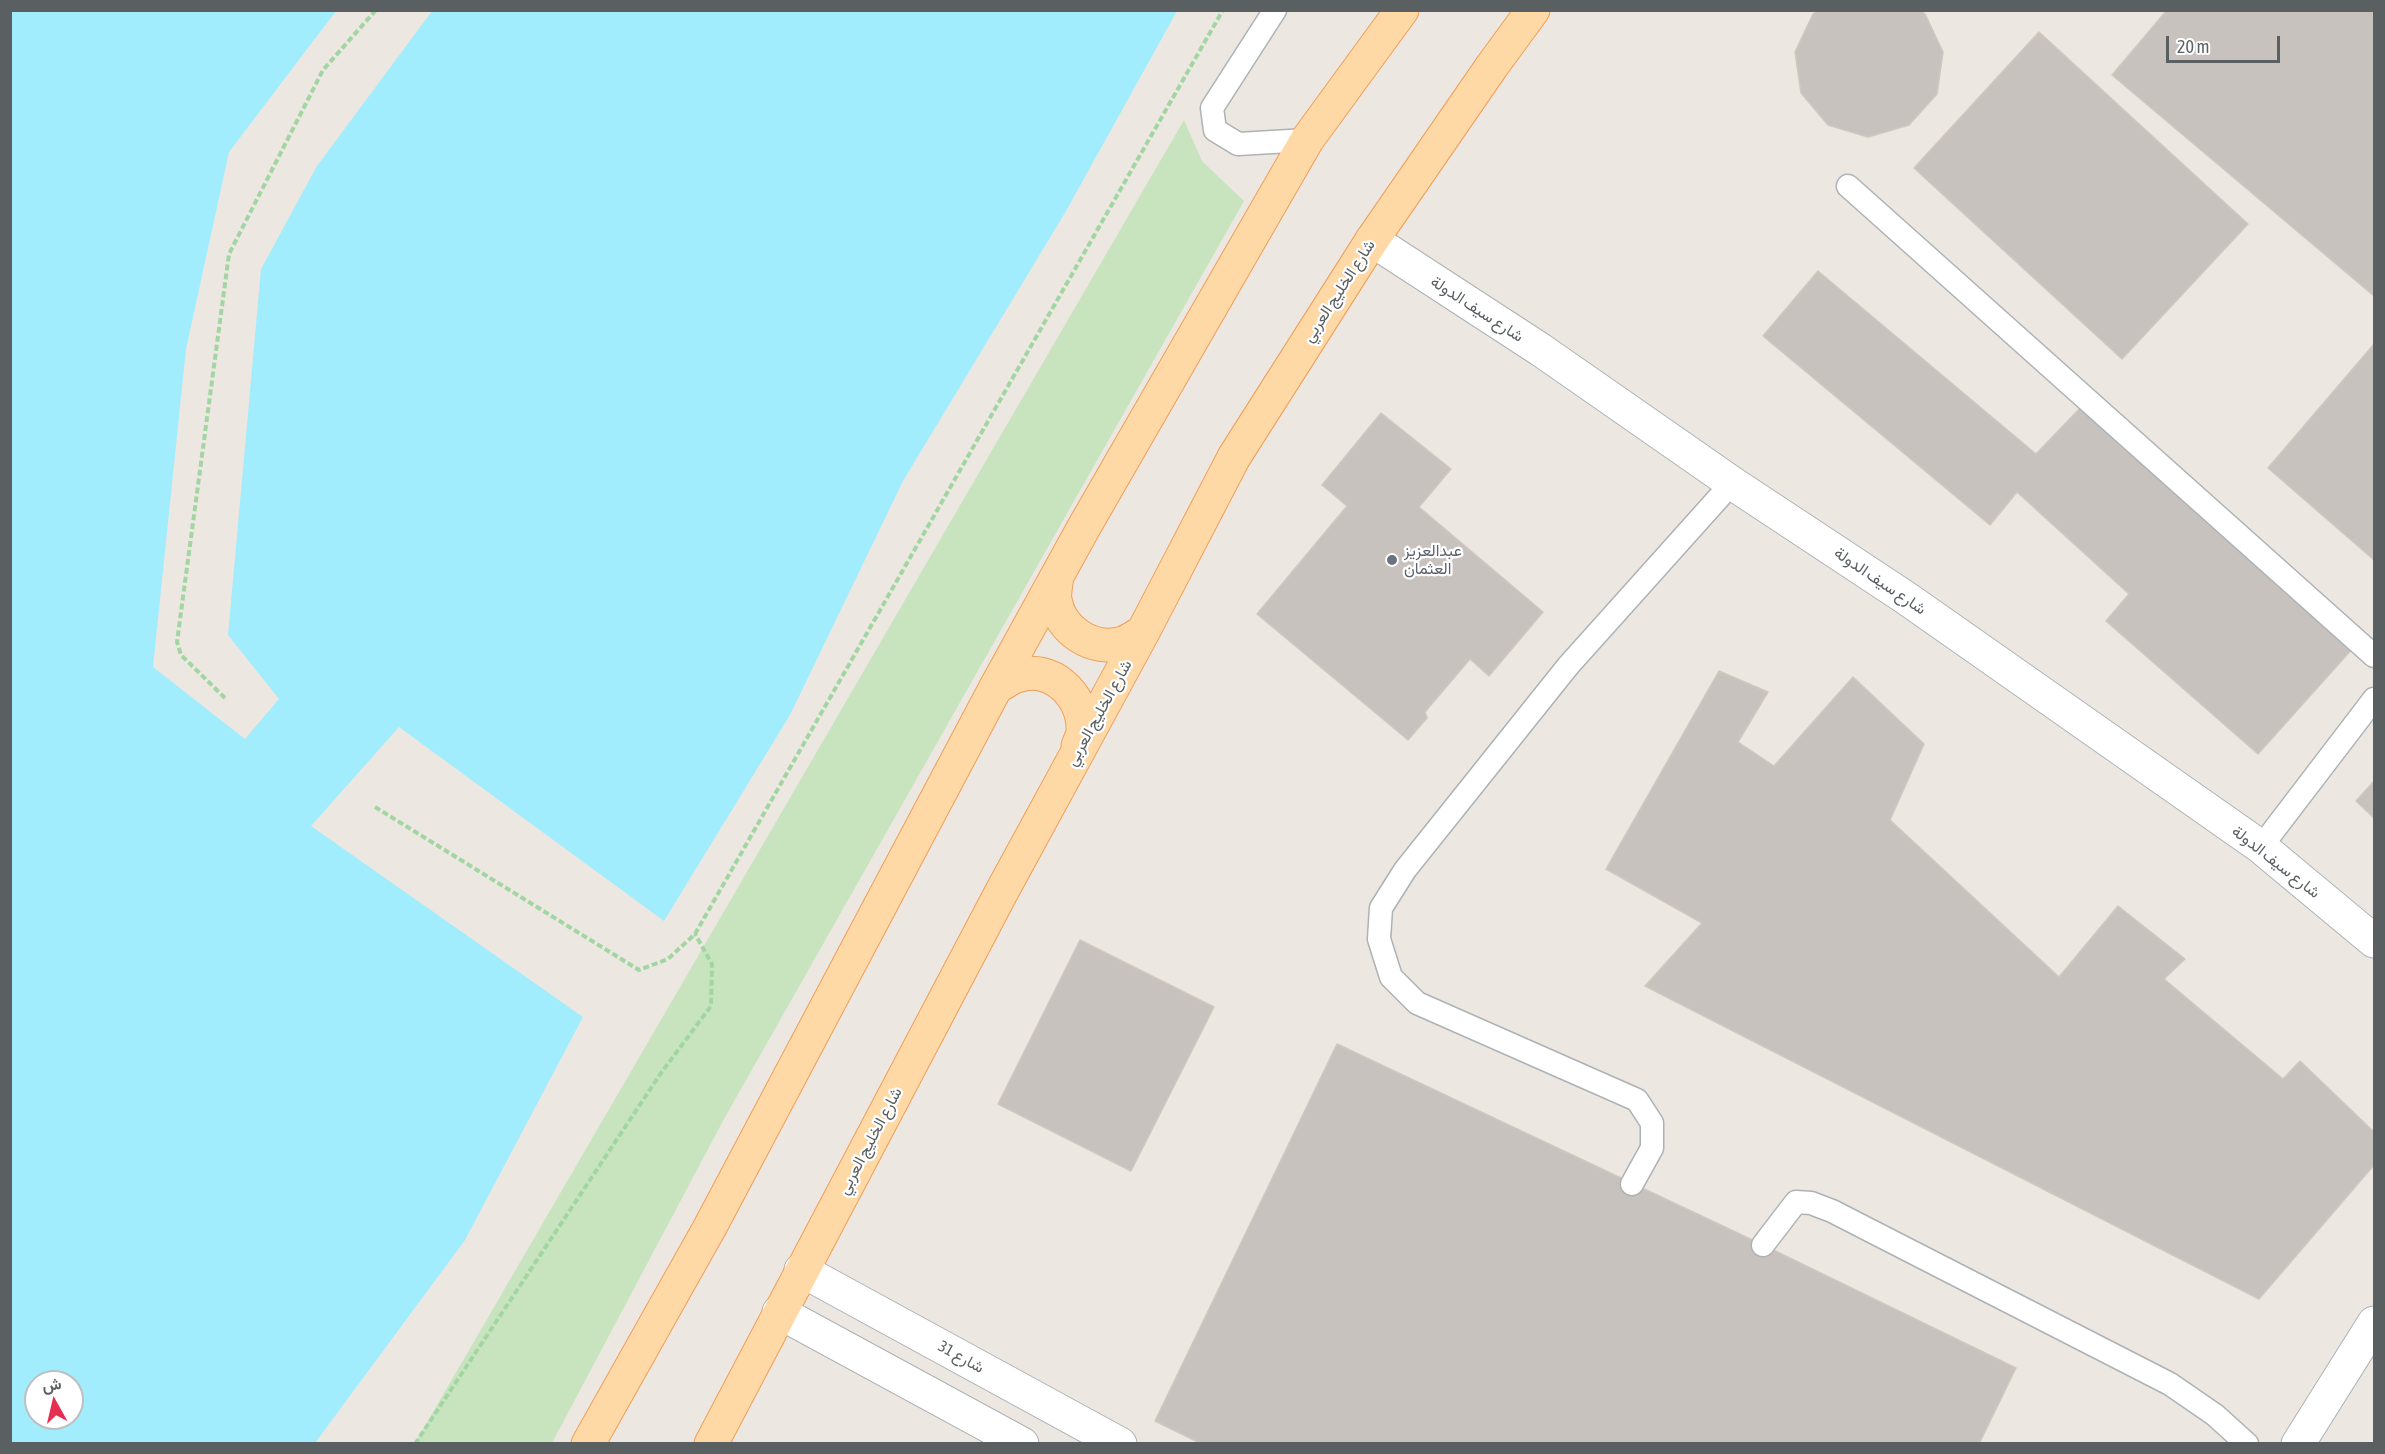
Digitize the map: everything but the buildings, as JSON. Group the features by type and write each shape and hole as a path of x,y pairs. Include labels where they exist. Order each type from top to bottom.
{"main road":[{"path":"588,1443 710,1227 1057,576 1307,140 1402,10"},
{"name":"شارع الخليج العربي","path":"711,1443 1234,457 1372,240 1533,10"},
{"path":"1057,576 1055,599 1062,621 1078,637 1100,645 1123,643 1143,632"},
{"path":"996,687 1018,675 1043,674 1065,685 1080,706 1084,730 1076,753"}],"street":[{"name":"شارع سيف الدولة","path":"1372,240 1541,350 1732,483 1906,598 2260,847 2374,941"},
{"name":"شارع 31","path":"801,1270 1120,1443"},
{"path":"779,1312 1022,1443"},
{"path":"2298,1443 2374,1323"}],"lane":[{"path":"1275,10 1212,108 1215,130 1238,144 1307,140"},
{"path":"1848,186 2374,656"},
{"path":"1632,1184 1652,1148 1652,1123 1637,1100 1417,1003 1391,977 1379,939 1382,908 1405,870 1568,666 1732,483"},
{"path":"2260,847 2374,699"},
{"path":"1763,1245 1796,1202 1811,1203 1832,1211 2170,1384 2214,1414 2247,1443"}],"path":[{"path":"225,698 181,655 177,642 230,254 323,70 376,10"},
{"path":"375,807 639,970 668,959 695,934 1223,10"},
{"path":"415,1443 661,1073 711,1006 711,964 695,934"}],"green space":[{"path":"1184,120 1202,161 1244,201 724,1119 552,1443 415,1443"}],"water":[{"path":"10,11 336,11 229,152 186,349 153,667 245,739 279,699 228,635 261,269 317,166 432,11 1177,11 1066,211 903,481 790,715 664,921 399,727 311,826 583,1017 465,1240 315,1443 11,1443"}],"place":[{"name":"عبدالعزيز العثمان","path":"1392,560"}]}
